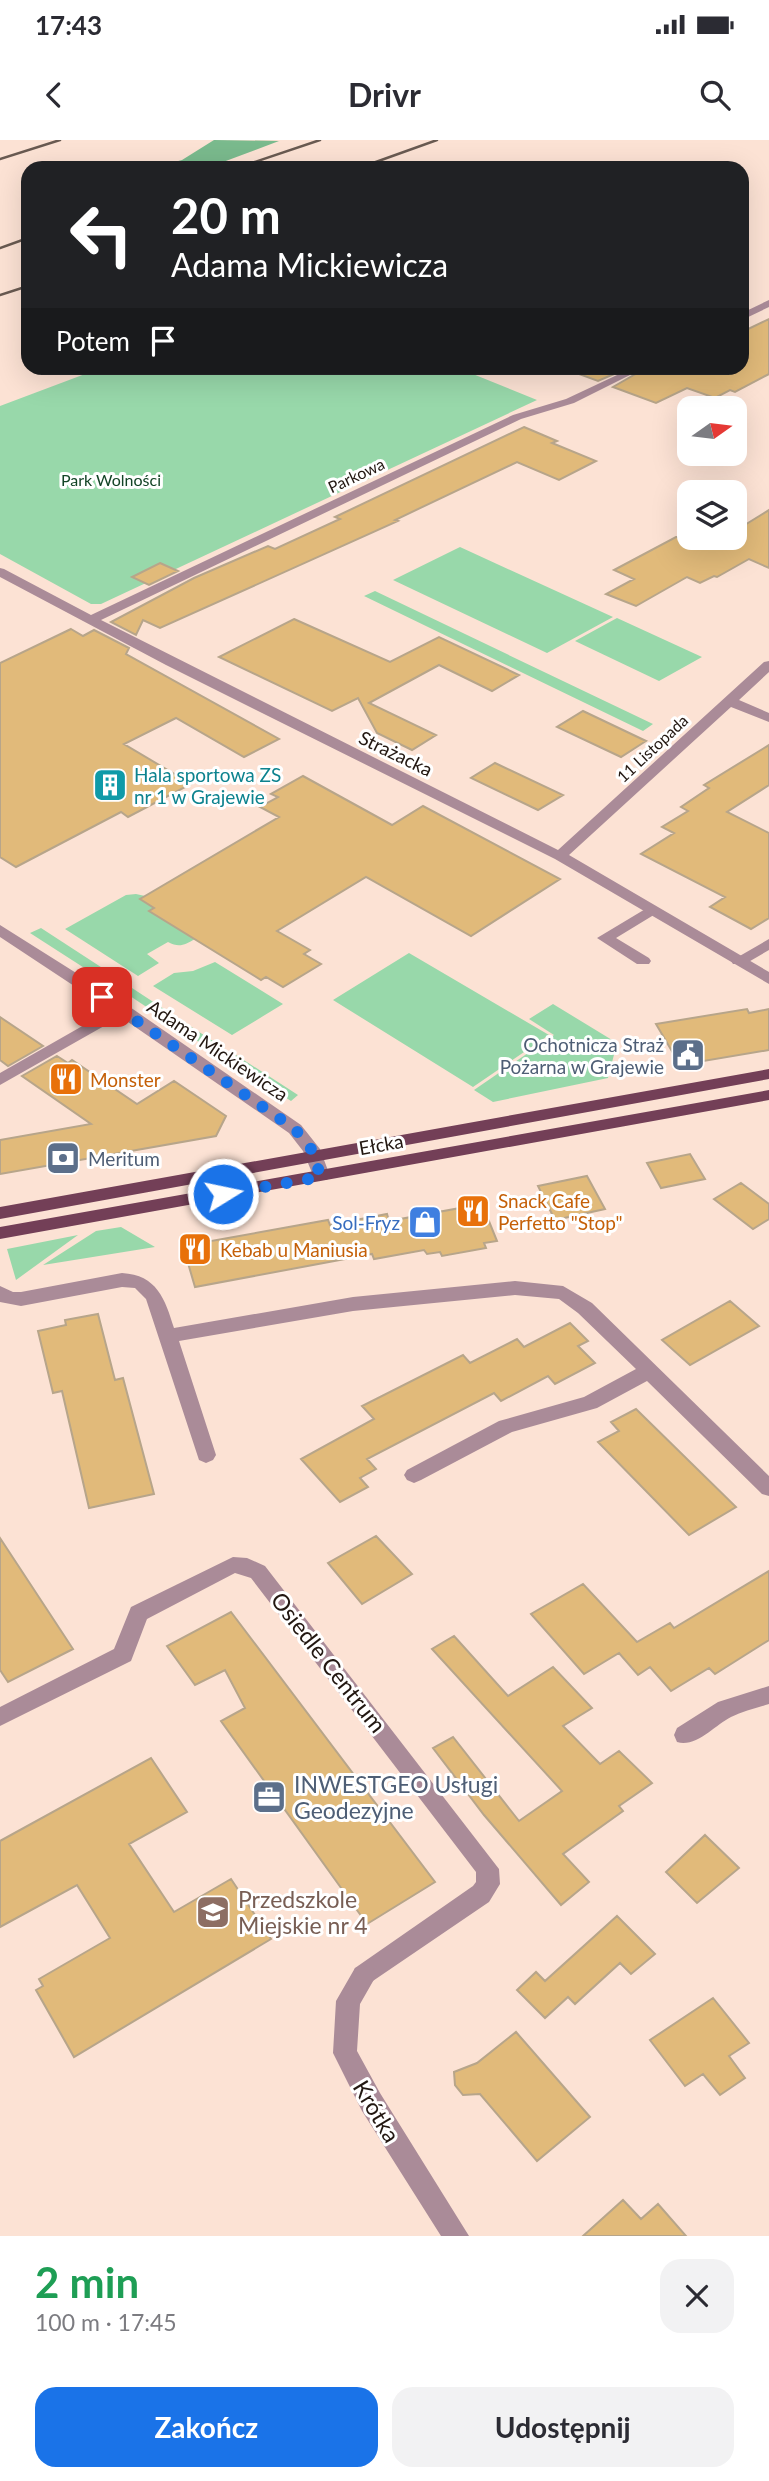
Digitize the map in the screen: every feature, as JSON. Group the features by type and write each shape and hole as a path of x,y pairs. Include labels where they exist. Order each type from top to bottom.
{"main road":[{"name":"Ełcka","path":"0,1213 769,1074"},
{"name":"Ełcka","path":"0,1233 769,1094"}],"street":[{"path":"749,313 769,303"},
{"name":"Parkowa","path":"90,620 517,417 570,401 623,375"},
{"name":"Strażacka","path":"0,572 90,620 560,856 769,979"},
{"name":"11 Listopada","path":"560,856 769,665"},
{"path":"730,701 769,718"},
{"path":"643,961 605,938 652,910"},
{"name":"Adama Mickiewicza","path":"0,930 121,1009 295,1129 314,1156 321,1177"},
{"path":"739,961 769,944"},
{"path":"0,1080 121,1009"},
{"path":"0,1293 9,1298 21,1298 122,1280 136,1280 147,1286 155,1297 206,1455"},
{"path":"168,1336 353,1304 515,1288 563,1293 584,1308 769,1488"},
{"path":"414,1475 506,1426 590,1403 649,1371"},
{"name":"Osiedle Centrum","path":"0,1717 123,1655 138,1613 233,1565 247,1566 258,1572 487,1869 488,1884 481,1894 364,1976"},
{"path":"685,1735 726,1709 769,1695"},
{"name":"Krótka","path":"364,1976 348,2001 345,2053 371,2102 456,2236"}],"green space":[{"path":"214,140 279,141 226,161 178,161"},
{"name":"Park Wolności","path":"82,375 475,375 537,400 101,604 91,604 0,554 0,406"},
{"path":"460,547 613,617 547,653 393,580"},
{"path":"375,591 653,724 643,731 364,596"},
{"path":"617,618 702,657 659,681 575,641"},
{"path":"126,895 145,896 140,899 154,908 150,911 195,939 182,945 168,942 147,954 159,963 138,976 65,929"},
{"path":"41,928 127,984 117,989 30,933"},
{"path":"409,953 549,1035 473,1087 333,1000"},
{"path":"215,962 283,1004 232,1035 153,986 174,973 193,971"},
{"path":"132,988 216,1043 208,1048 124,992"},
{"path":"553,1004 617,1043 608,1078 493,1102 474,1090 554,1035 529,1019"},
{"path":"236,1055 298,1095 291,1101 231,1062"},
{"path":"121,1227 155,1247 43,1265 96,1231"},
{"path":"78,1235 16,1280 7,1249"}],"building":[{"path":"769,319 769,374 735,392 730,390 719,396 709,396 687,388 656,403 613,387 634,375 749,375 749,329"},
{"path":"582,375 612,375 598,381"},
{"path":"524,427 557,441 552,443 596,461 559,480 517,462 395,520 398,521 160,628 143,620 136,635 111,622 194,578 268,546 275,549 340,519 335,517"},
{"path":"769,510 769,568 749,559 700,583 687,577 636,606 606,594 634,579 614,570 676,537 677,550 747,550 747,524"},
{"path":"160,563 178,571 149,585 132,577"},
{"path":"294,619 390,662 439,637 519,675 492,691 439,665 369,703 436,735 412,750 377,733 358,698 332,711 219,657"},
{"path":"71,629 83,636 94,630 129,648 126,654 279,739 244,757 176,718 124,744 191,784 128,817 121,812 16,867 0,857 0,663"},
{"path":"583,711 646,741 621,757 557,727"},
{"path":"769,745 769,785 727,812 769,833 769,918 751,929 710,907 725,897 641,854 674,833 662,827 688,811 681,807 709,788 704,785"},
{"path":"495,763 563,795 538,810 471,778"},
{"path":"303,776 392,825 423,806 560,879 471,936 366,877 277,931 310,950 304,954 321,964 283,987 266,977 261,980 149,911 154,908 140,899 279,817 260,807 278,797 271,794"},
{"path":"747,1009 749,1013 769,1009 769,1050 680,1065 656,1024"},
{"path":"0,1017 43,1046 8,1066 0,1060"},
{"path":"57,1056 68,1063 72,1060 137,1104 174,1081 226,1116 216,1136 0,1174 0,1140 91,1124 22,1076"},
{"path":"690,1154 705,1179 661,1188 647,1163"},
{"path":"587,1176 605,1209 555,1220 538,1186"},
{"path":"741,1183 769,1204 769,1219 753,1229 714,1199"},
{"path":"482,1204 497,1241 484,1243 486,1248 442,1256 440,1252 427,1254 424,1250 374,1259 372,1254 195,1287 183,1246 328,1220 330,1225 387,1214 389,1221"},
{"path":"730,1301 759,1326 690,1365 662,1340"},
{"path":"98,1314 115,1380 123,1378 154,1494 89,1508 62,1391 53,1393 38,1331 66,1325 65,1320"},
{"path":"570,1323 588,1341 578,1346 595,1363 555,1384 548,1376 501,1401 494,1393 367,1459 376,1469 360,1478 368,1487 340,1502 301,1459 374,1419 362,1406 463,1355 470,1363 517,1339 524,1347"},
{"path":"636,1409 736,1507 689,1535 598,1442 619,1431 611,1422"},
{"path":"376,1536 412,1574 362,1604 328,1563"},
{"path":"0,1538 73,1649 8,1682 0,1670"},
{"path":"769,1571 769,1640 715,1674 709,1668 671,1691 650,1667 638,1675 619,1653 584,1674 531,1614 583,1584 637,1642 670,1623 674,1628"},
{"path":"231,1612 435,1882 367,1924 221,1721 245,1708 225,1670 195,1685 167,1646"},
{"path":"454,1636 508,1696 553,1667 592,1708 563,1726 600,1764 619,1751 652,1783 619,1806 623,1811 563,1854 589,1882 561,1905 484,1815 433,1748 453,1737 519,1821 562,1791 432,1649"},
{"name":"Przedszkole Miejskie nr 4","path":"151,1758 187,1812 129,1844 174,1912 231,1879 271,1939 74,2057 36,1990 43,1986 39,1979 110,1938 77,1885 0,1927 0,1841"},
{"path":"705,1835 739,1868 697,1903 666,1872"},
{"path":"617,1916 655,1954 631,1974 620,1963 575,2004 568,1997 545,2018 517,1990 536,1972 545,1981"},
{"path":"713,1998 749,2043 729,2056 745,2078 720,2095 703,2074 685,2086 650,2040"},
{"path":"516,2032 590,2117 537,2161 480,2094 463,2095 455,2085 454,2072 477,2063"},
{"path":"623,2200 641,2219 658,2204 686,2236 583,2236"}],"railway":[{"path":"0,159 60,140"},
{"path":"258,161 320,140"},
{"path":"378,161 437,140"},
{"path":"0,248 21,240"},
{"path":"0,295 21,288"}],"place":[{"name":"Hala sportowa ZS nr 1 w Grajewie","path":"110,785"},
{"name":"Ochotnicza Straż Pożarna w Grajewie","path":"688,1055"},
{"name":"Monster","path":"66,1079"},
{"name":"Meritum","path":"63,1158"},
{"name":"Snack Cafe Perfetto \"Stop\"","path":"473,1211"},
{"name":"Sol-Fryz","path":"425,1222"},
{"name":"Kebab u Maniusia","path":"195,1249"},
{"name":"INWESTGEO Usługi Geodezyjne","path":"269,1797"},
{"name":"Przedszkole Miejskie nr 4","path":"213,1912"}],"route":[{"path":"102,997 295,1129 311,1149 321,1177 223,1194"}]}
